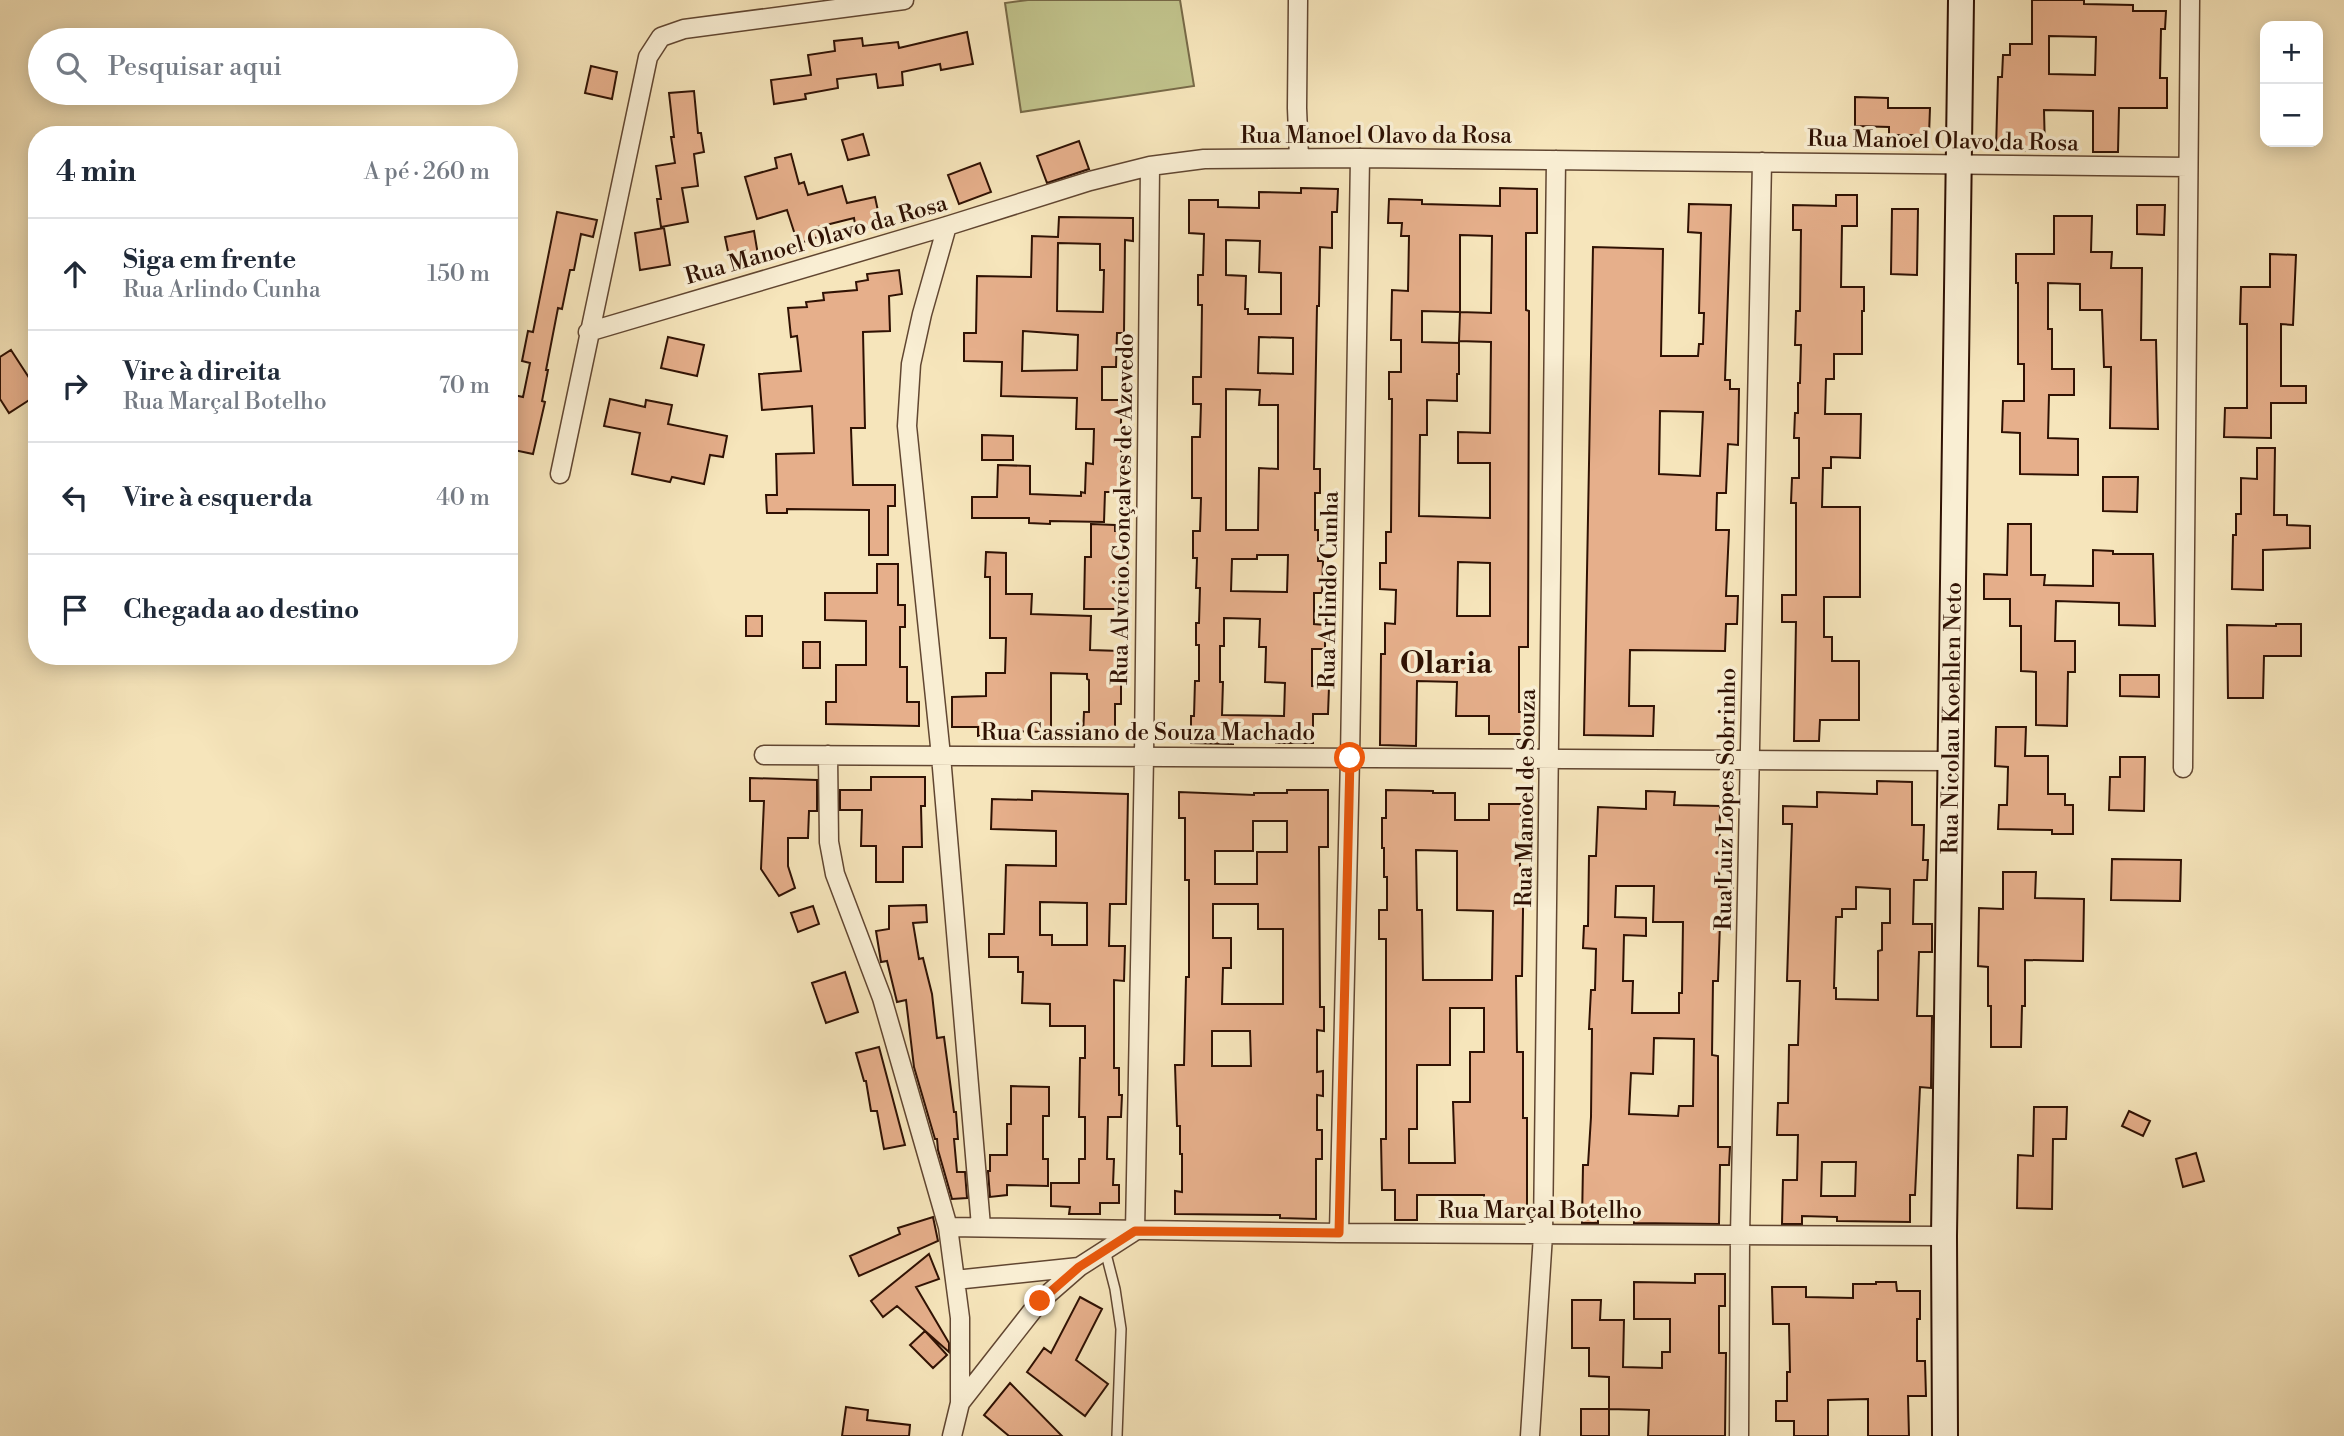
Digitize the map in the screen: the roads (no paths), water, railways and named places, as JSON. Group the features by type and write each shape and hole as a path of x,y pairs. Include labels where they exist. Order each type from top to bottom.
{"main road":[{"name":"Rua Nicolau Koehlen Neto","path":"1945,1436 1944,1236 1961,0"}],"street":[{"path":"560,474 648,57 662,37 684,29 904,0"},
{"path":"1298,0 1299,158"},
{"path":"2183,768 2189,0"},
{"name":"Rua Manoel Olavo da Rosa","path":"588,332 1090,181 1150,166 1204,159 1360,158 2188,167"},
{"name":"Rua Arlindo Cunha","path":"1339,1233 1360,158"},
{"name":"Rua Manoel de Souza","path":"1530,1436 1543,1235 1556,160"},
{"name":"Rua Luiz Lopes Sobrinho","path":"1739,1436 1740,1236 1762,162"},
{"name":"Rua Alvício Gonçalves de Azevedo","path":"1135,1231 1144,757 1150,166"},
{"path":"947,226 911,364 907,426 941,755 981,1226"},
{"name":"Rua Cassiano de Souza Machado","path":"764,755 1951,761"},
{"path":"828,755 829,842 835,874 883,998 948,1227 960,1318 960,1403 951,1436"},
{"name":"Rua Marçal Botelho","path":"948,1227 1543,1235 1944,1236"},
{"path":"960,1403 1040,1301 1079,1267 1135,1231"},
{"path":"956,1280 1079,1267"}],"lane":[{"path":"1105,1249 1121,1329 1117,1436"}],"district":[{"name":"Olaria","path":"1446,663"}]}
